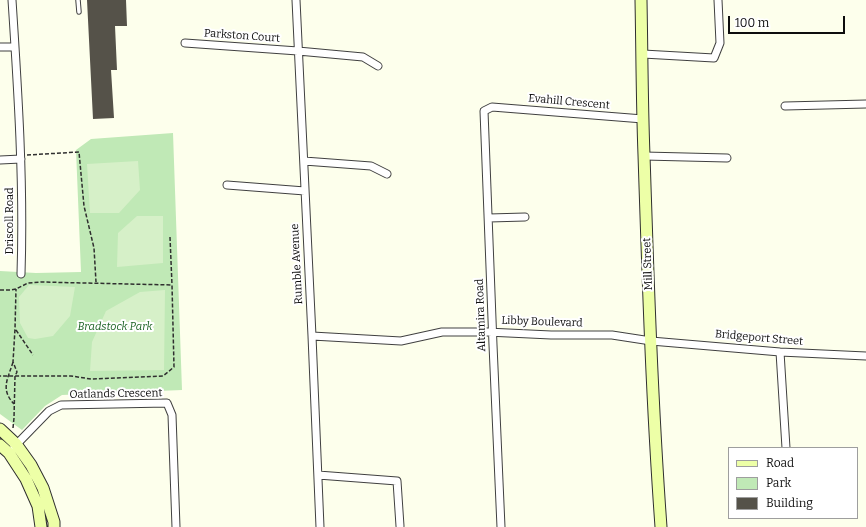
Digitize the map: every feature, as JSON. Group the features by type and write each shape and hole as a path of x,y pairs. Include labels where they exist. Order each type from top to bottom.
{"street":[{"name":"Driscoll Road","path":"12,0 20,159 22,240 21,274"},
{"name":"Rumble Avenue","path":"296,0 320,527"},
{"name":"Mill Street","path":"640,0 651,340 655,440 661,527"},
{"path":"642,54 714,58 720,43 718,0"},
{"name":"Parkston Court","path":"185,43 363,57 378,66"},
{"path":"0,47 15,46"},
{"path":"785,106 866,104"},
{"name":"Evahill Crescent","path":"492,107 643,119"},
{"name":"Altamira Road","path":"492,107 484,111 501,527"},
{"path":"644,156 727,158"},
{"path":"0,160 20,159"},
{"path":"304,161 371,166 387,174"},
{"path":"227,185 305,191"},
{"path":"489,218 525,217"},
{"name":"Libby Boulevard","path":"312,336 401,341 442,332 492,332 551,335 612,334 651,340"},
{"name":"Bridgeport Street","path":"651,340 780,352 866,356"},
{"path":"780,352 786,447"},
{"name":"Oatlands Crescent","path":"9,453 49,411 61,405 167,403 172,415 176,527"},
{"path":"0,430 16,444 31,465 43,488 54,522 54,527"},
{"path":"0,446 9,453 26,479 38,506 41,527"},
{"path":"318,475 397,481 400,526"}],"lane":[{"path":"78,0 79,12"}],"path":[{"path":"20,159 24,155 79,152 84,206 94,248 96,283"},
{"path":"0,376 71,376 91,379 163,376 174,367 170,237"},
{"path":"0,290 16,290 28,283 41,282 172,285"},
{"path":"14,405 9,399 5,388 13,362 16,290"},
{"path":"15,329 33,355"},
{"path":"13,362 17,372 15,376 13,432"}],"green space":[{"name":"Bradstock Park","path":"173,133 182,390 62,395 45,406 22,430 0,414 0,271 36,273 81,272 76,150 91,139"},
{"path":"138,161 140,190 119,213 90,213 87,164"},
{"path":"137,216 163,216 163,263 117,267 118,233"},
{"path":"29,285 75,287 70,316 53,336 35,339 28,338 20,323 19,297"},
{"path":"165,290 164,370 90,371 92,342 106,311 140,292"}],"building":[{"path":"87,0 126,0 127,26 115,26 117,70 111,70 114,118 93,119"}]}
